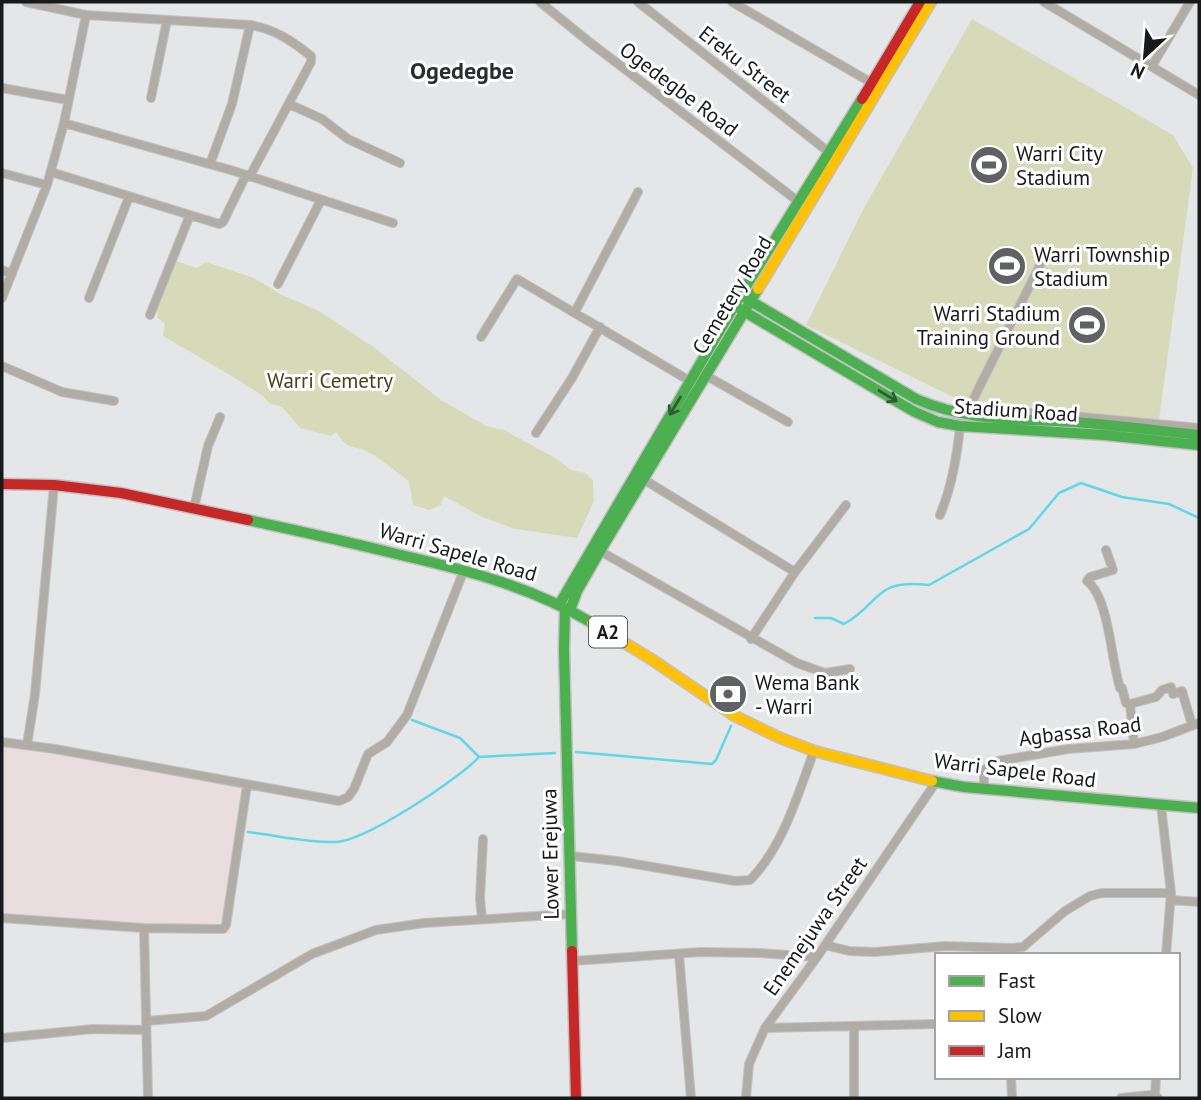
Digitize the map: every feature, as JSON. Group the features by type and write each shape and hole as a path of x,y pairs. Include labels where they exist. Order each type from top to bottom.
{"main road":[{"name":"Cemetery Road","path":"565,608 690,381 920,2"},
{"name":"Cemetery Road","path":"565,608 931,2"},
{"name":"Stadium Road","path":"738,300 913,411 938,422 965,417 1084,423 1199,435"},
{"name":"Stadium Road","path":"965,417 1199,446"},
{"name":"Warri Sapele Road","path":"2,484 54,485 121,493 379,548 464,570 530,592 565,608 651,659 735,716 814,751 936,782 984,789 1199,808"},
{"name":"Lower Erejuwa","path":"565,608 576,1098"}],"street":[{"path":"26,2 86,15 203,20 267,28 287,38 311,56 311,62 289,104 223,222 219,224 51,172"},
{"name":"Ogedegbe Road","path":"540,2 587,41 799,202"},
{"name":"Ereku Street","path":"638,2 830,153"},
{"path":"732,2 872,83"},
{"path":"1044,2 1057,5 1199,94"},
{"path":"1152,66 1190,2"},
{"path":"2,298 51,172 86,15"},
{"path":"151,98 167,20"},
{"path":"210,164 232,104 250,25"},
{"path":"2,88 68,100"},
{"path":"289,104 322,119 348,139 400,163"},
{"path":"64,123 210,164 393,223"},
{"path":"2,173 47,185"},
{"path":"575,312 638,192"},
{"path":"89,298 129,197"},
{"path":"278,284 321,200"},
{"path":"150,315 190,215"},
{"path":"940,516 951,488 965,417 1040,264"},
{"path":"2,270 12,274"},
{"path":"481,337 517,279 690,381"},
{"path":"536,433 572,378 600,327"},
{"path":"2,366 62,392 114,401"},
{"path":"705,375 788,422"},
{"path":"965,417 1001,412 1041,412 1199,428"},
{"path":"194,508 208,446 220,417"},
{"path":"643,479 795,572"},
{"path":"27,745 35,694 54,485"},
{"path":"751,639 795,572 846,505"},
{"path":"1106,550 1113,570 1090,577 1087,581 1095,587 1102,602 1113,666 1126,703 1129,704 1135,744"},
{"path":"600,551 751,639 813,670 825,673 850,669"},
{"path":"2,742 339,801 348,797 354,789 368,754 387,741 407,715 464,570"},
{"path":"1129,704 1156,696 1171,687 1173,694 1182,691 1196,724"},
{"name":"Agbassa Road","path":"984,789 984,770 998,761 1068,749 1135,744 1181,732 1196,724"},
{"path":"571,856 735,881 750,880 766,861 780,835 814,751"},
{"name":"Enemejuwa Street","path":"746,1098 748,1064 765,1028 825,946 936,782"},
{"path":"2,918 144,928 225,927 247,785"},
{"path":"1161,805 1171,897 1166,953"},
{"path":"482,919 480,898 483,839"},
{"path":"825,946 849,951 875,952 945,946 1011,952 1023,947 1065,911 1090,896 1102,893 1171,897 1199,902"},
{"path":"2,1038 146,1025 206,1016 312,954 376,930 424,923 571,914"},
{"path":"144,928 148,1098"},
{"path":"573,961 679,954 759,953 817,957"},
{"path":"679,954 691,1098"},
{"path":"765,1028 935,1024"},
{"path":"854,1026 854,1098"},
{"path":"1011,1079 1012,1098"},
{"path":"1121,1098 1157,1097 1156,1079"}],"shaded area":[{"path":"2,737 252,780 230,934 141,934 2,923"}],"green space":[{"name":"Warri Township Stadium","path":"972,19 1173,135 1193,168 1159,420 957,399 806,325 864,208"},
{"name":"Warri Cemetry","path":"176,261 197,268 206,262 254,278 280,294 319,311 372,346 441,400 486,426 504,430 557,459 571,470 585,473 593,480 594,501 577,538 516,529 482,517 444,496 441,505 429,510 413,505 409,481 378,458 347,445 336,432 331,436 300,428 282,407 269,403 263,396 230,375 163,336 165,324 158,318 157,310"}],"waterway":[{"path":"815,618 831,618 844,624 887,589 897,585 929,585 1029,529 1059,493 1081,483 1122,497 1169,504 1199,518"},
{"path":"412,720 460,738 479,757"},
{"path":"576,752 712,764 731,726"},
{"path":"248,832 314,841 335,842 349,839 410,808 452,780 479,757 555,753"}],"traffic: fast":[{"path":"559,605 740,296 862,99"},
{"path":"570,610 577,591 600,551 758,289"},
{"path":"747,299 916,399 937,407 1000,419 1086,423 1199,435"},
{"path":"740,309 913,411 938,422 1199,445"},
{"path":"248,520 366,546 477,575 524,590 592,623"},
{"path":"565,608 572,951"},
{"path":"932,781 964,787 1199,808"}],"traffic: slow":[{"path":"758,289 931,2"},
{"path":"592,623 735,716 778,737 814,751 932,781"}],"traffic: jam":[{"path":"862,99 920,2"},
{"path":"2,484 54,485 121,493 248,520"},
{"path":"572,951 576,1098"}],"place":[{"name":"Warri City Stadium","path":"989,165"},
{"name":"Warri Township Stadium","path":"1007,266"},
{"name":"Warri Stadium Training Ground","path":"1087,325"},
{"name":"Wema Bank - Warri","path":"728,694"}],"district":[{"name":"Ogedegbe","path":"462,70"}]}
